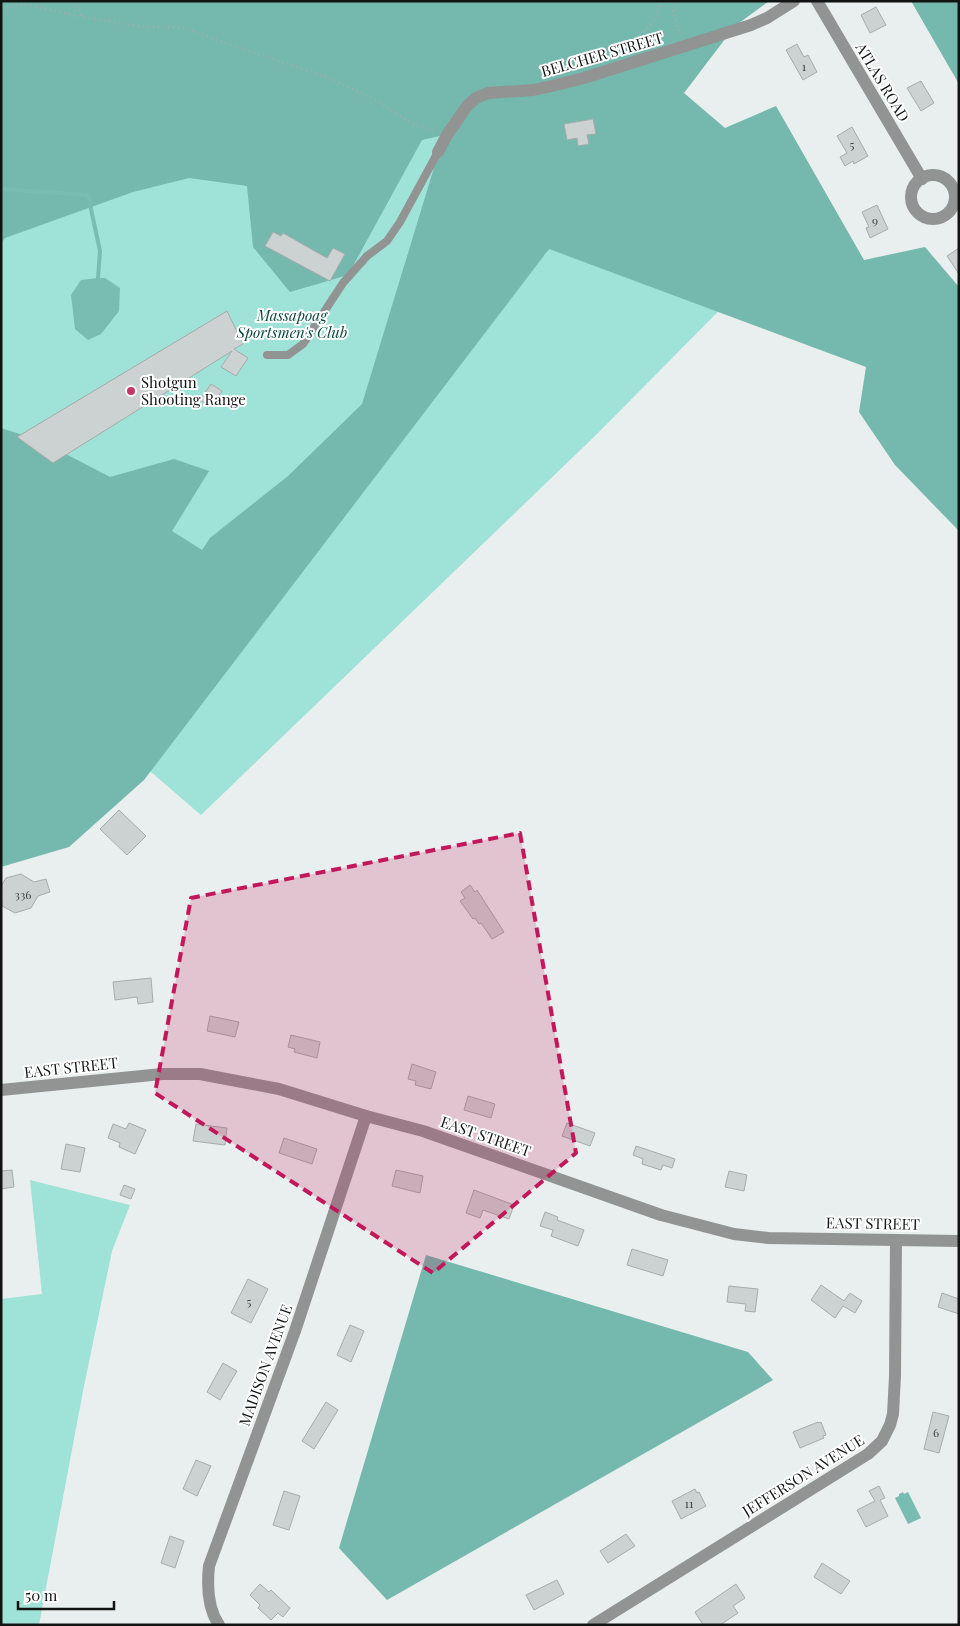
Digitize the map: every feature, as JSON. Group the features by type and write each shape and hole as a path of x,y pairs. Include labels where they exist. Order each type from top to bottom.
{"street":[{"name":"BELCHER STREET","path":"438,152 467,106 476,98 488,93 533,90 552,86 691,44 761,21 794,1"},
{"name":"ATLAS ROAD","path":"817,1 922,178"},
{"name":"EAST STREET","path":"1,1090 162,1074 200,1074 280,1089 366,1116 423,1131 662,1215 734,1234 768,1238 959,1242"},
{"name":"MADISON AVENUE","path":"219,1625 215,1619 207,1581 209,1566 295,1332 366,1116"},
{"name":"JEFFERSON AVENUE","path":"593,1625 868,1454 882,1441 890,1425 895,1390 896,1241"}],"lane":[{"path":"267,355 288,355 303,344 343,283 367,256 387,242 438,152"}],"path":[{"path":"75,1 82,17"},
{"path":"536,76 570,66 592,55 628,43 638,37 658,14 660,1"},
{"path":"670,1 679,30 691,44"},
{"path":"1,9 24,4 82,17 144,27 182,27 231,46 338,82 374,99 414,125 447,135"}],"highlighted area":[{"path":"520,833 576,1153 433,1273 155,1093 191,898"}],"green space":[{"name":"Massapoag Sportsmen's Club","path":"1,1 639,45 783,246 597,434 201,815 1,643"},
{"path":"30,1180 130,1205 112,1251 84,1386 39,1625 1,1625 1,1299 42,1294"}],"shaded area":[{"path":"1,1 769,1 735,26 684,93 725,128 776,106 864,260 925,247 959,287 959,531 895,465 859,412 866,367 549,249 144,780 69,847 1,867 1,428 39,440 110,477 174,459 209,471 172,531 202,550 210,538 288,476 362,404 444,135 422,140 348,275 290,292 253,247 247,186 189,178 133,192 5,238 1,243"},
{"path":"911,1 959,1 959,84"},
{"path":"105,278 120,288 119,311 101,334 88,340 75,329 71,295 81,280"},
{"path":"426,1255 748,1352 773,1380 387,1600 339,1548"},
{"path":"903,1492 904,1494 908,1492 921,1518 908,1524 895,1498"}],"building":[{"path":"876,7 886,25 870,33 861,15"},
{"path":"797,44 804,57 808,55 817,72 803,80 786,50"},
{"path":"921,81 934,103 921,111 907,88"},
{"path":"593,119 596,134 587,135 589,144 578,146 577,138 567,140 564,124"},
{"path":"852,127 868,156 854,164 853,161 845,166 840,157 847,153 837,136"},
{"path":"877,205 888,229 870,238 866,228 869,227 862,212"},
{"path":"273,232 281,236 283,233 327,258 333,248 345,254 330,281 265,246"},
{"path":"959,248 959,274 947,256"},
{"name":"Shotgun Shooting Range","path":"227,311 243,344 234,349 248,358 236,376 221,367 232,351 53,463 17,437"},
{"path":"211,384 222,391 211,407 200,400"},
{"path":"119,810 146,836 127,855 100,829"},
{"path":"21,874 34,882 46,879 50,892 38,896 31,908 15,913 2,906 1,886 6,878"},
{"path":"470,885 475,892 477,890 504,932 492,939 481,923 479,924 475,918 473,919 460,901 465,898 461,892"},
{"path":"151,978 153,1002 138,1004 137,997 115,1000 113,982"},
{"path":"210,1016 239,1022 235,1037 207,1031"},
{"path":"291,1035 320,1042 317,1058 294,1052 295,1049 288,1047"},
{"path":"412,1064 436,1072 431,1089 415,1085 416,1081 408,1079"},
{"path":"468,1096 495,1104 491,1118 464,1110"},
{"path":"129,1123 146,1130 135,1154 119,1147 120,1143 108,1138 113,1124 126,1129"},
{"path":"567,1123 595,1133 590,1146 562,1136"},
{"path":"196,1124 227,1128 225,1145 193,1141"},
{"path":"284,1138 317,1149 312,1164 279,1153"},
{"path":"66,1144 85,1148 80,1172 61,1169"},
{"path":"636,1146 675,1159 672,1168 663,1165 661,1170 642,1164 643,1159 633,1155"},
{"path":"12,1170 14,1187 1,1189 1,1171"},
{"path":"396,1170 423,1176 420,1193 392,1186"},
{"path":"729,1171 747,1175 744,1191 725,1187"},
{"path":"124,1185 135,1189 131,1199 120,1195"},
{"path":"474,1190 514,1205 509,1219 483,1210 480,1218 466,1213"},
{"path":"545,1212 558,1217 557,1220 584,1230 578,1246 551,1236 553,1230 540,1226"},
{"path":"632,1249 668,1260 663,1276 627,1265"},
{"path":"248,1279 268,1289 251,1323 231,1313"},
{"path":"821,1285 844,1301 850,1293 862,1301 855,1313 843,1306 835,1318 811,1300"},
{"path":"729,1286 758,1289 755,1312 745,1311 746,1304 727,1302"},
{"path":"942,1293 959,1299 959,1314 938,1307"},
{"path":"350,1325 364,1331 351,1362 337,1355"},
{"path":"223,1363 237,1371 220,1400 207,1392"},
{"path":"326,1402 338,1410 314,1449 302,1441"},
{"path":"933,1412 949,1416 939,1453 924,1449"},
{"path":"821,1422 826,1435 823,1436 824,1438 800,1448 793,1432"},
{"path":"196,1460 211,1466 197,1496 183,1489"},
{"path":"879,1486 885,1498 880,1500 888,1516 866,1527 857,1510 875,1501 869,1491"},
{"path":"695,1489 697,1493 699,1492 706,1506 681,1519 672,1501"},
{"path":"284,1491 300,1496 289,1530 273,1525"},
{"path":"626,1534 635,1546 608,1563 600,1551"},
{"path":"170,1536 184,1541 175,1568 161,1563"},
{"path":"822,1563 850,1581 841,1594 814,1577"},
{"path":"557,1580 564,1594 534,1610 526,1595"},
{"path":"260,1584 269,1592 271,1590 290,1608 283,1617 278,1613 271,1620 258,1608 260,1605 250,1595"},
{"path":"736,1584 745,1598 733,1606 738,1613 720,1625 703,1625 695,1612"}],"waterway":[{"path":"1,189 88,195 100,251 98,278"}],"place":[{"name":"Shotgun Shooting Range","path":"131,391"}]}
